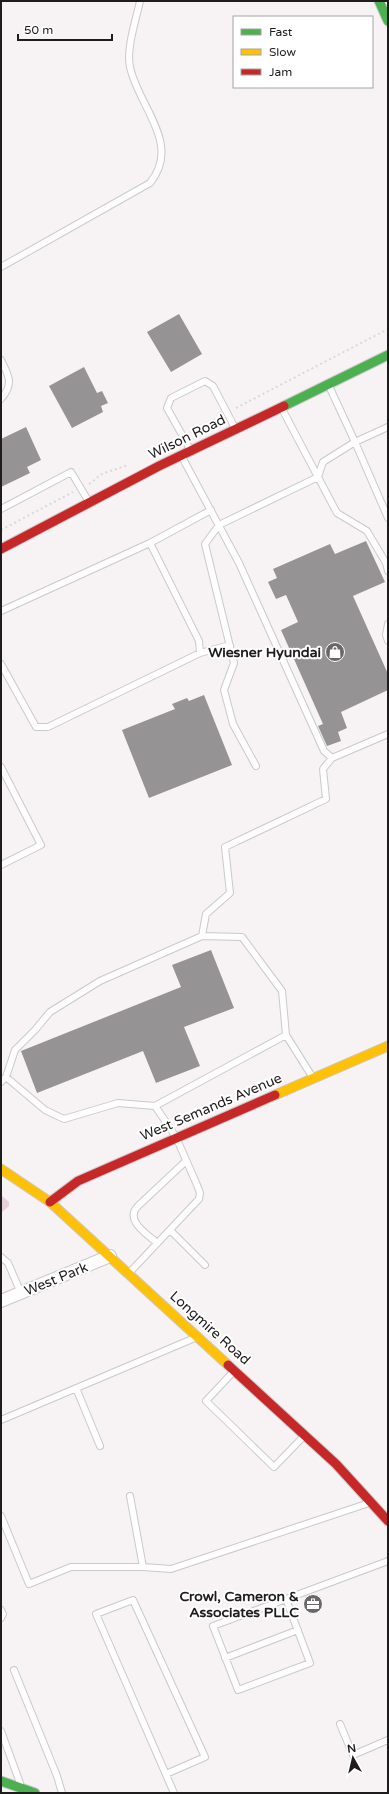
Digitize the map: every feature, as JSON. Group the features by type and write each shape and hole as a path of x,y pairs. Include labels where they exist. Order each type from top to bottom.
{"street":[{"path":"379,1 388,21"},
{"name":"Wilson Road","path":"1,549 181,455 388,355"},
{"name":"West Semands Avenue","path":"50,1202 78,1181 176,1137 388,1046"},
{"name":"Longmire Road","path":"1,1169 50,1202 236,1370 336,1464 388,1521"},
{"name":"West Park","path":"1,1301 110,1256"},
{"path":"1,1782 35,1793"}],"lane":[{"path":"1,268 150,183 158,174 161,164 162,149 159,135 133,77 130,66 130,51 140,1"},
{"path":"1,360 8,374 10,383 7,392 1,400"},
{"path":"190,451 168,408 171,398 205,381 213,386 235,429"},
{"path":"328,384 388,518"},
{"path":"281,407 337,512 367,531 386,563 388,571"},
{"path":"256,766 233,724 224,690 234,663 205,544 219,525 318,477 323,462 355,442 388,427"},
{"path":"181,455 240,564 324,751 332,758"},
{"path":"1,509 71,472 90,503"},
{"path":"1,611 150,543 211,510"},
{"path":"150,543 199,641 200,653"},
{"path":"388,624 386,635 388,641"},
{"path":"1,664 36,727 48,726 200,653 230,645"},
{"path":"202,936 206,914 230,893 226,847 326,798 323,769 332,758 388,734"},
{"path":"1,767 41,845 1,865"},
{"path":"1,1082 6,1077 16,1050 50,1012 100,981 202,936 242,937 282,991 286,1035 314,1078"},
{"path":"6,1077 45,1110 64,1118 118,1103 155,1106 286,1035"},
{"path":"129,1273 199,1199 200,1193 176,1137 155,1106"},
{"path":"157,1243 137,1224 133,1213 135,1209 186,1161"},
{"path":"170,1230 205,1265"},
{"path":"1,1257 8,1263 21,1293"},
{"path":"1,1420 198,1336"},
{"path":"236,1370 206,1401 274,1467 306,1435"},
{"path":"76,1388 100,1446"},
{"path":"130,1496 144,1567"},
{"path":"1,1516 29,1584 71,1567 144,1567 171,1569 372,1502"},
{"path":"286,1599 310,1663 238,1690 213,1626 388,1561"},
{"path":"166,1774 205,1757 133,1600 96,1614 174,1793"},
{"path":"1,1610 3,1614 1,1618"},
{"path":"225,1658 298,1630"},
{"path":"14,1670 57,1776 62,1793"},
{"path":"340,1724 353,1755 388,1740"},
{"path":"1,1731 22,1788"}],"path":[{"path":"155,451 388,329"},
{"path":"1,530 92,482 100,475 116,470 135,460"}],"shaded area":[{"path":"1,1195 9,1202 9,1206 1,1213"}],"building":[{"path":"179,314 202,354 171,372 147,332"},
{"path":"84,367 97,393 102,391 108,403 101,406 103,412 72,428 49,386"},
{"path":"26,427 41,460 27,467 30,473 1,487 1,439"},
{"name":"Wiesner Hyundai","path":"366,541 385,582 353,596 388,674 388,690 341,712 347,728 338,732 341,741 327,746 318,726 323,724 281,630 298,622 286,595 276,599 268,582 277,578 273,569 330,544 335,554"},
{"path":"204,695 232,765 149,798 122,730 175,709 172,704 187,698 189,701"},
{"path":"211,950 234,1008 184,1027 200,1066 156,1083 143,1051 37,1093 21,1051 181,987 172,965"}],"traffic: fast":[{"path":"379,1 388,21"},
{"path":"284,406 388,355"},
{"path":"1,1781 35,1793"}],"traffic: slow":[{"path":"275,1095 388,1046"},
{"path":"1,1169 50,1202 228,1365"}],"traffic: jam":[{"path":"1,549 159,466 284,406"},
{"path":"50,1202 78,1181 275,1095"},
{"path":"228,1365 336,1464 388,1521"}],"place":[{"name":"Wiesner Hyundai","path":"335,652"},
{"name":"Crowl, Cameron & Associates PLLC","path":"313,1604"}]}
